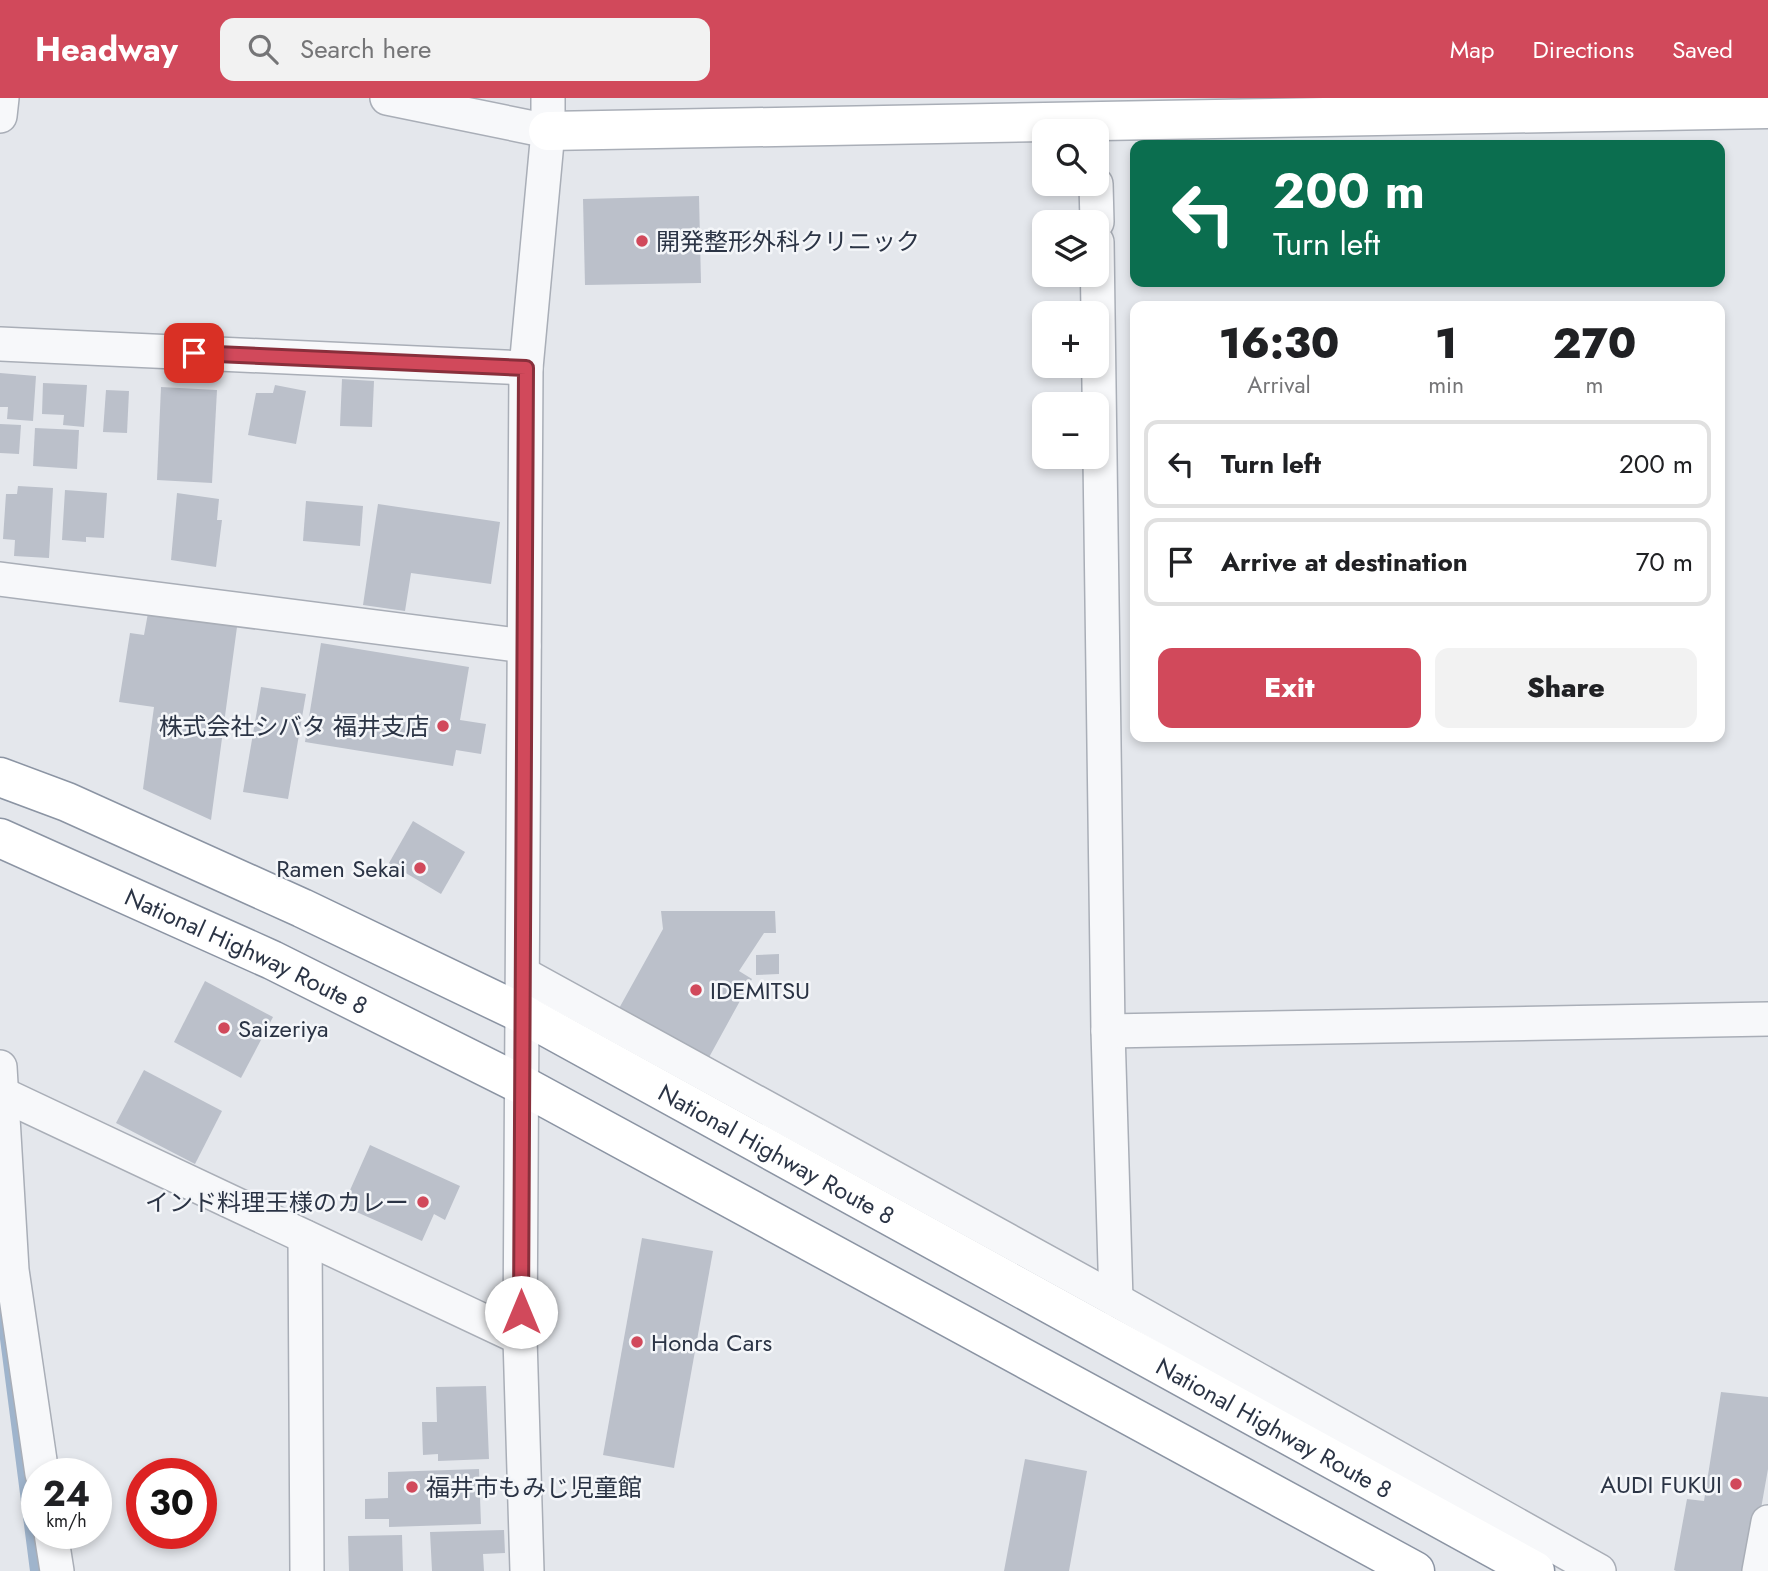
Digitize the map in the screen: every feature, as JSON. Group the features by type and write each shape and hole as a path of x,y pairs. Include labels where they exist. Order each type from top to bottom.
{"main road":[{"path":"548,115 1095,117 1768,109"},
{"name":"National Highway Route 8","path":"0,772 302,908 523,1014 1535,1571"},
{"name":"National Highway Route 8","path":"11,844 272,960 522,1085 1378,1561 1415,1571"}],"street":[{"path":"0,116 2,98"},
{"path":"387,98 548,115 526,368 520,1338 527,1571"},
{"path":"1098,287 1108,1031 1116,1300"},
{"path":"0,344 526,368"},
{"path":"0,579 524,646"},
{"path":"523,974 1116,1300 1599,1571"},
{"path":"1108,1031 1768,1019"},
{"path":"0,1067 12,1270 40,1458"},
{"path":"0,1093 520,1338"},
{"path":"305,1237 307,1571"},
{"path":"1759,1571 1768,1522"},
{"path":"54,1549 57,1571"}],"building":[{"name":"開発整形外科クリニック","path":"699,196 701,283 585,285 583,199"},
{"path":"0,373 36,376 33,421 7,419 8,407 0,407"},
{"path":"342,379 374,381 372,427 340,426"},
{"path":"43,383 87,385 84,427 63,425 64,415 42,414"},
{"path":"275,385 306,391 296,444 248,435 256,393 273,393"},
{"path":"161,387 217,390 212,483 157,480"},
{"path":"106,390 129,391 127,433 103,432"},
{"path":"0,424 21,425 19,454 0,453"},
{"path":"35,428 79,430 77,469 33,466"},
{"path":"18,486 53,488 49,558 14,556 15,540 3,539 6,494 17,494"},
{"path":"65,490 107,493 104,538 86,537 86,542 62,540"},
{"path":"177,493 219,499 217,520 222,520 216,567 171,560"},
{"path":"306,501 363,506 360,546 303,541"},
{"path":"378,504 500,522 491,584 411,573 405,611 363,605"},
{"path":"148,613 237,627 211,820 143,789 154,707 119,702 130,633 144,635"},
{"path":"321,643 469,667 460,720 486,724 481,754 456,750 453,766 305,742"},
{"path":"261,687 306,694 288,799 243,792"},
{"path":"413,821 465,852 441,894 389,863"},
{"path":"661,911 775,911 776,933 764,933 739,971 752,979 707,1061 617,1012 663,929"},
{"path":"779,954 779,974 756,975 756,955"},
{"path":"205,981 273,1017 241,1078 174,1042"},
{"path":"144,1070 222,1111 195,1164 116,1123"},
{"path":"370,1145 460,1186 445,1220 434,1214 422,1241 343,1206"},
{"path":"642,1238 713,1251 674,1468 603,1455"},
{"path":"486,1386 489,1459 438,1461 438,1454 423,1455 422,1422 437,1422 436,1387"},
{"name":"AUDI FUKUI","path":"1721,1392 1768,1397 1768,1469 1750,1571 1676,1571 1674,1570 1687,1499 1704,1501"},
{"path":"1025,1459 1087,1471 1069,1571 1004,1571"},
{"path":"479,1469 481,1524 389,1527 389,1519 365,1519 365,1499 388,1498 388,1472"},
{"path":"504,1530 505,1553 483,1554 484,1571 432,1571 430,1532"},
{"path":"402,1535 403,1571 349,1571 348,1536"}],"waterway":[{"path":"0,1300 35,1571"}],"place":[{"name":"開発整形外科クリニック","path":"642,241"},
{"name":"株式会社シバタ 福井支店","path":"443,726"},
{"name":"Ramen Sekai","path":"420,868"},
{"name":"IDEMITSU","path":"696,990"},
{"name":"Saizeriya","path":"224,1028"},
{"name":"インド料理王様のカレー","path":"423,1202"},
{"name":"Honda Cars","path":"637,1342"},
{"name":"AUDI FUKUI","path":"1736,1484"},
{"name":"福井市もみじ児童館","path":"412,1487"}],"route":[{"path":"194,353 526,368 521,1312"}]}
